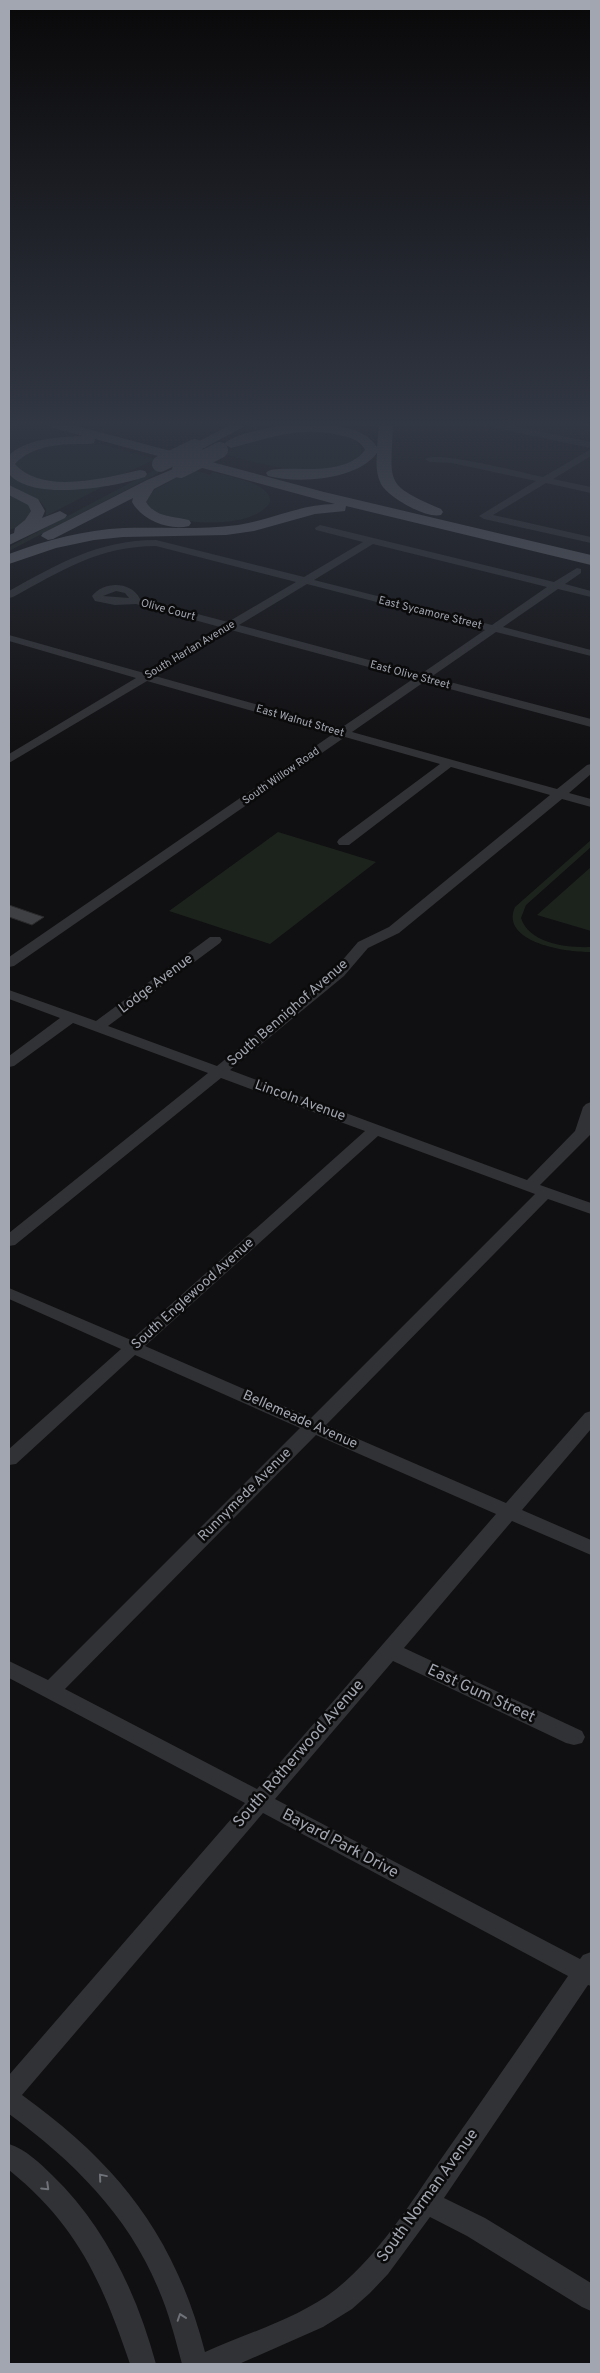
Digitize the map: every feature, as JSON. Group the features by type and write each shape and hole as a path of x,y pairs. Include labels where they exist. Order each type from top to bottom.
{"highway":[{"path":"9,557 51,536"},
{"path":"9,557 50,544 96,536"},
{"path":"488,536 591,560"},
{"path":"525,536 591,551"}],"street":[{"path":"350,536 591,594"},
{"path":"572,536 591,540"},
{"name":"South Harlan Avenue","path":"9,759 371,541"},
{"name":"East Sycamore Street","path":"9,595 94,551 122,544 153,543 591,653"},
{"name":"South Willow Road","path":"9,963 577,571"},
{"name":"Olive Court","path":"136,601 230,627"},
{"name":"East Olive Street","path":"230,627 591,723"},
{"name":"East Walnut Street","path":"9,638 591,803"},
{"path":"344,842 449,763"},
{"name":"South Bennighof Avenue","path":"9,1241 339,973 363,945 394,930 591,768"},
{"name":"Lodge Avenue","path":"97,1027 215,940"},
{"name":"Lincoln Avenue","path":"9,994 591,1209"},
{"path":"9,1063 72,1017"},
{"name":"Runnymede Avenue","path":"50,1691 314,1426 538,1189 586,1130 591,1107"},
{"name":"South Englewood Avenue","path":"9,1459 376,1129"},
{"name":"Bellemeade Avenue","path":"9,1293 591,1548"},
{"name":"South Rotherwood Avenue","path":"9,2092 591,1417"},
{"name":"East Gum Street","path":"389,1650 574,1737"},
{"name":"Bayard Park Drive","path":"9,1669 258,1801 589,1970"},
{"name":"South Norman Avenue","path":"208,2364 275,2337 314,2318 343,2300 378,2265 426,2202 589,1970"},
{"path":"9,2100 59,2135 97,2171 126,2206 158,2259 172,2290 194,2364"},
{"path":"9,2155 60,2200 86,2232 114,2280 126,2308 143,2364"},
{"path":"426,2202 476,2227 591,2298"}],"shaded area":[{"path":"30,536 38,536 9,551 9,547"},
{"path":"278,832 376,862 270,944 169,911"},
{"path":"591,840 591,847 526,905 521,918 525,927 541,939 572,947 591,947 591,952 553,948 526,937 517,929 513,919 515,907"},
{"path":"591,867 591,931 537,915"}],"building":[{"path":"9,905 44,917 32,925 9,917"}]}
